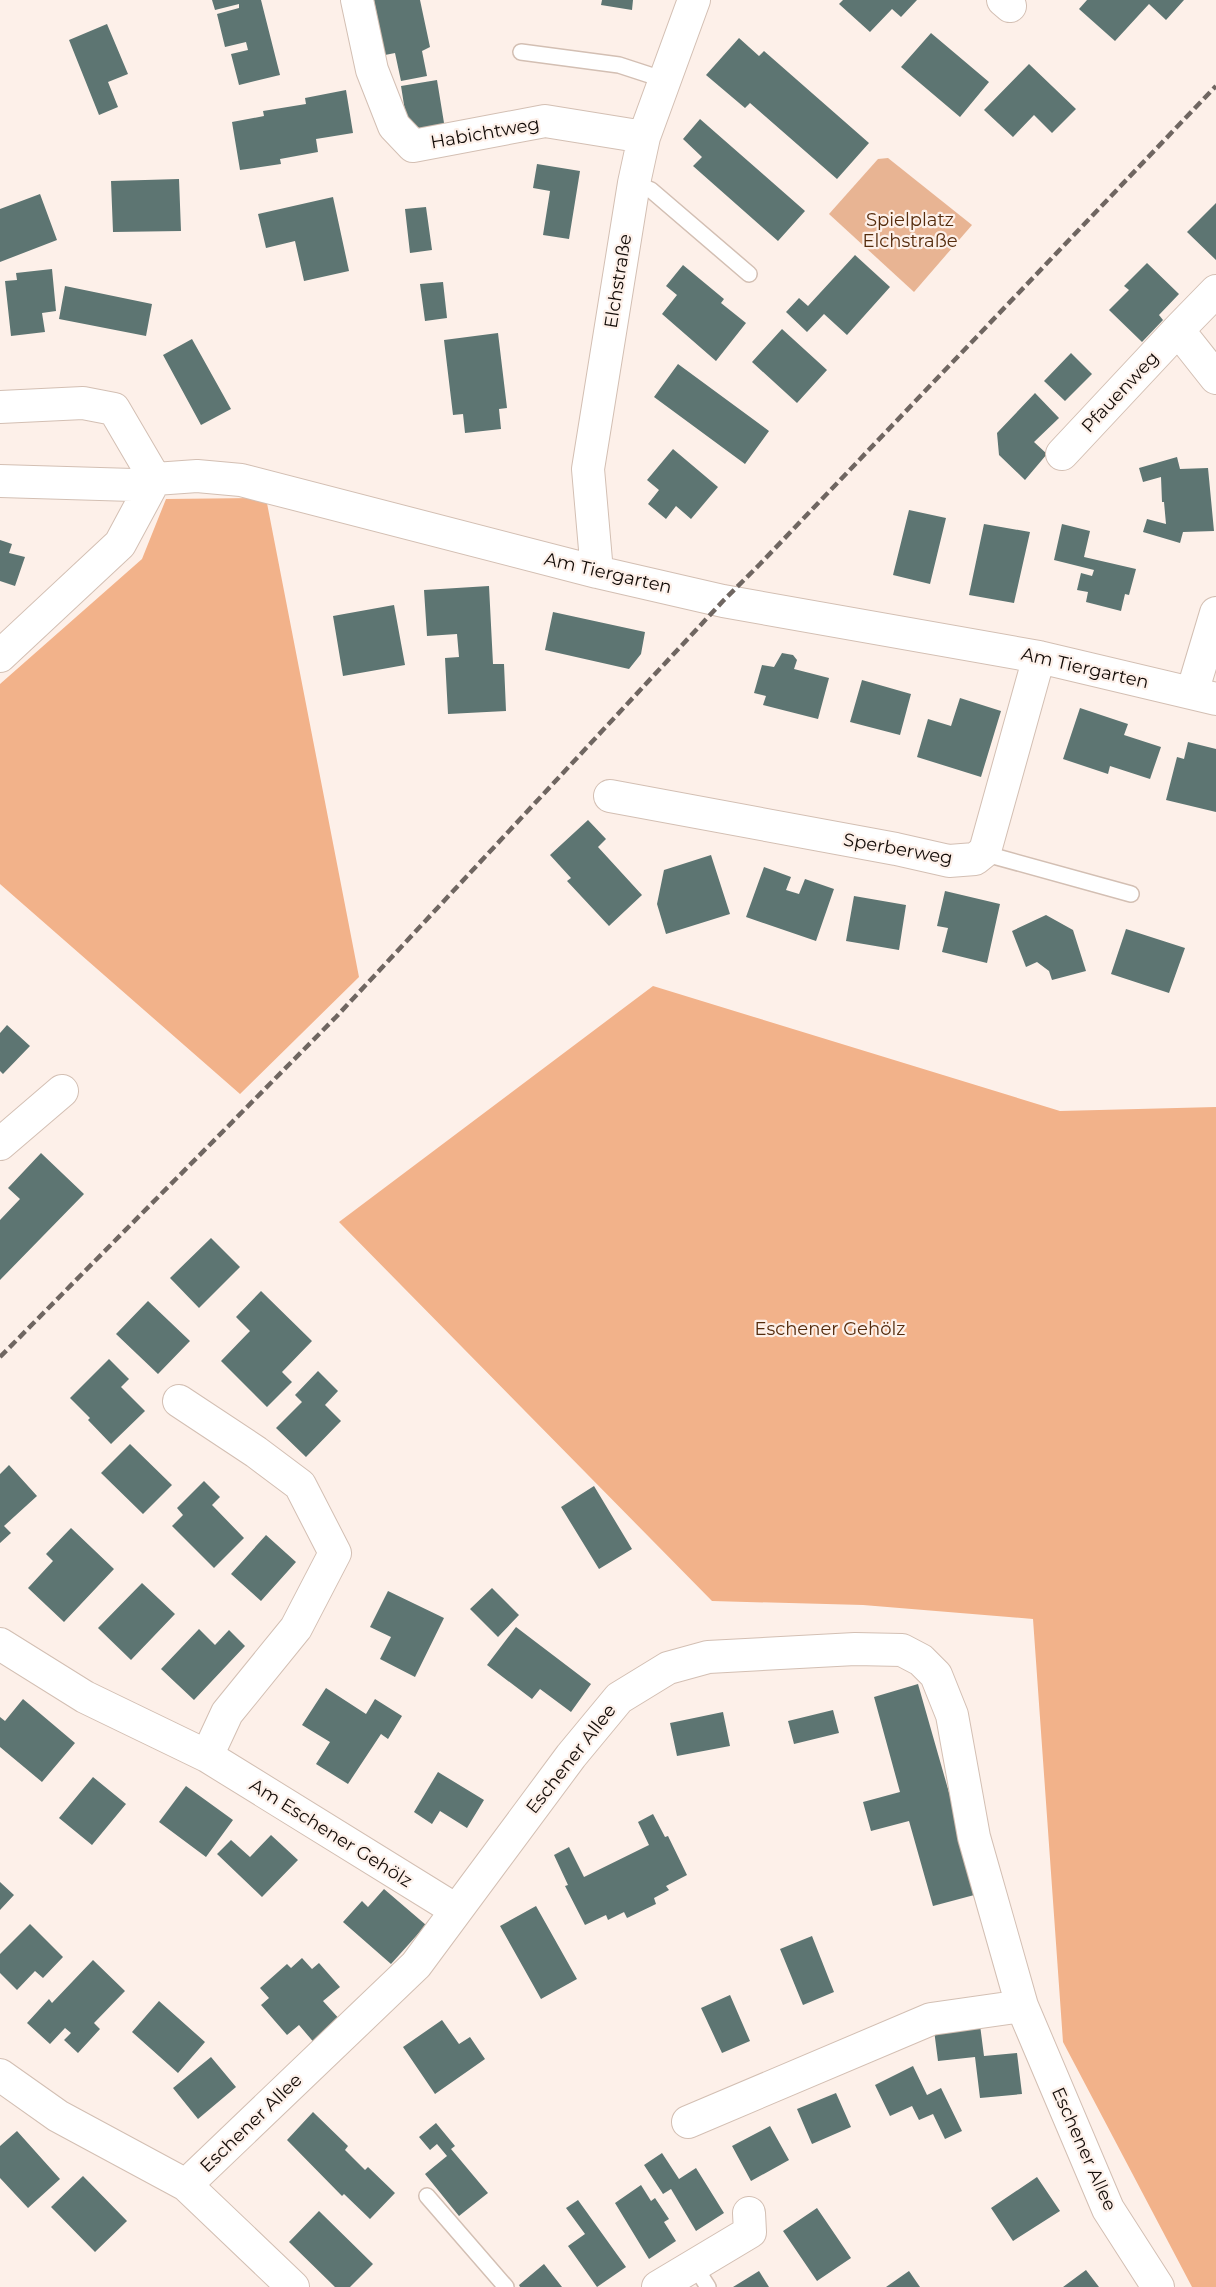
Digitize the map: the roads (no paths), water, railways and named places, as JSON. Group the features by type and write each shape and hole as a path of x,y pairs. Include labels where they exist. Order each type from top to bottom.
{"street":[{"name":"Habichtweg","path":"357,0 372,70 394,126 413,146 545,121 644,137"},
{"name":"Elchstraße","path":"597,572 588,470 634,183 644,137 694,0"},
{"name":"Pfauenweg","path":"1062,454 1216,291"},
{"path":"1178,330 1216,378"},
{"path":"0,407 83,403 114,409 155,479 120,544 0,656"},
{"name":"Am Tiergarten","path":"4,472 133,485 155,479 197,476 241,480 597,572 723,601 1039,657 1204,696"},
{"path":"1204,696 1216,613"},
{"path":"985,851 1039,657"},
{"name":"Sperberweg","path":"610,796 896,849 949,861 975,859 985,851"},
{"path":"5,1130 62,1091"},
{"path":"179,1401 256,1452 300,1485 335,1553 296,1628 227,1713 207,1756"},
{"name":"Am Eschener Gehölz","path":"0,1644 85,1697 207,1756 456,1910"},
{"name":"Eschener Allee","path":"186,2185 416,1965 571,1756 619,1698 669,1668 708,1657 855,1649 902,1650 921,1660 936,1675 952,1715 974,1837 1022,2006 1108,2209 1158,2287"},
{"path":"688,2122 931,2019 1022,2006"},
{"path":"0,2076 58,2116 186,2185 293,2287"},
{"path":"658,2287 701,2276 750,2232 749,2213"}],"lane":[{"path":"521,52 619,65 665,80"},
{"path":"634,183 651,190 749,274"},
{"path":"985,851 997,857 1131,894"},
{"path":"427,2196 506,2287"}],"railway":[{"path":"0,1357 336,1017 723,601 1216,86"}],"park label":[{"name":"Spielplatz Elchstraße","path":"910,230"},
{"name":"Eschener Gehölz","path":"830,1329"}]}
